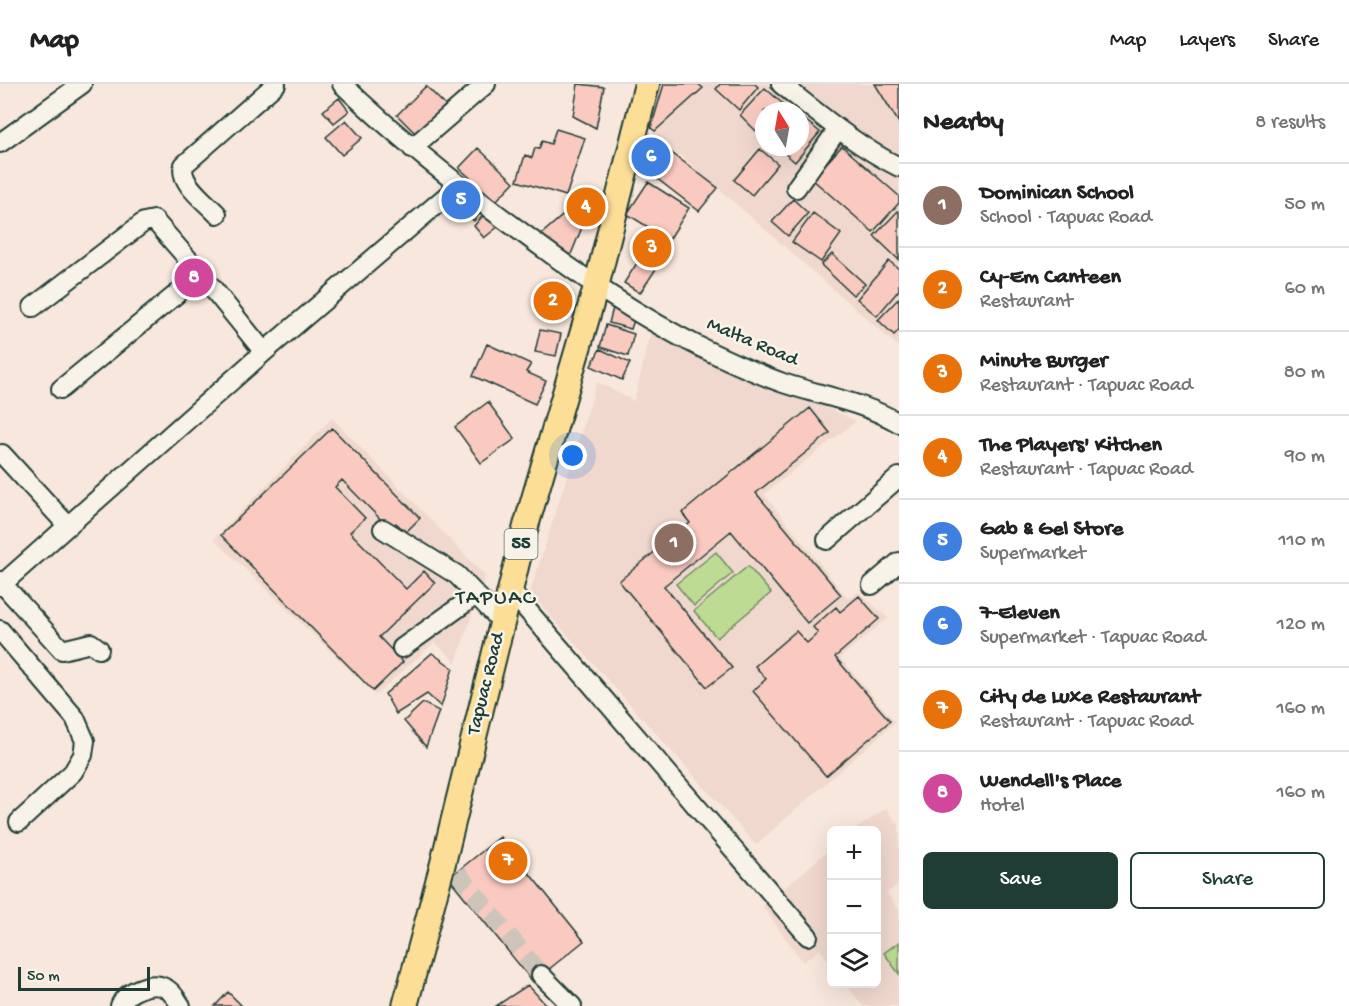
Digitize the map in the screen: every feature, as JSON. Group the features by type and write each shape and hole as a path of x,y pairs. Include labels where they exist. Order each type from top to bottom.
{"main road":[{"name":"Tapuac Road","path":"405,1006 450,868 502,622 526,526 596,287 647,84"}],"street":[{"path":"0,143 82,84"},
{"path":"217,214 185,180 182,171 184,165 276,84"},
{"name":"Malta Road","path":"342,84 387,127 458,186 596,287 646,318 752,371 784,384 844,399 899,423"},
{"path":"412,148 486,84"},
{"path":"781,84 873,154 899,167"},
{"path":"796,188 838,129"},
{"path":"99,649 91,643 62,650 1,584 264,352 458,186"},
{"path":"33,307 148,220 154,220 264,352"},
{"path":"61,389 201,274"},
{"path":"2,454 68,526"},
{"path":"827,540 899,477"},
{"path":"383,529 457,574 502,622"},
{"path":"872,585 899,562"},
{"path":"510,590 808,936"},
{"path":"402,648 476,594"},
{"path":"0,630 75,718 85,741 83,755 73,772 19,822"},
{"path":"541,975 572,1006"},
{"path":"120,1006 129,993 157,986 165,988 181,1006"}],"shaded area":[{"path":"658,84 899,84 899,347 648,127"},
{"path":"652,328 856,421 764,494 848,599 859,592 888,618 840,658 895,722 756,845 530,593 597,382 634,401"},
{"path":"332,418 485,576 456,662 435,642 376,695 214,539"},
{"path":"886,808 897,823 899,822 899,884 887,893 899,910 899,1006 863,1006 849,988 881,988 881,826 861,826"},
{"path":"827,851 827,959 820,949 803,962 763,907"}],"green space":[{"path":"716,552 733,573 694,606 676,584"},
{"path":"748,566 771,593 717,638 694,611"},
{"path":"899,942 899,974 884,953"}],"building":[{"path":"578,84 604,87 596,128 573,116"},
{"path":"664,84 698,84 703,88 655,131 651,128"},
{"path":"720,84 755,84 758,87 739,110 716,89"},
{"path":"875,84 899,84 899,123"},
{"path":"426,86 446,106 417,135 397,115"},
{"path":"765,88 781,102 755,102 755,130 740,115"},
{"path":"339,98 349,111 334,123 323,111"},
{"path":"346,120 362,138 342,155 326,137"},
{"path":"809,123 820,132 809,145"},
{"path":"556,129 585,138 566,196 517,181 525,155 532,158 535,148 539,149 542,141 551,144"},
{"path":"656,141 718,188 699,211 638,164"},
{"path":"842,146 899,196 899,203 873,232 812,179"},
{"path":"478,148 514,182 496,201 459,168"},
{"path":"755,155 768,156 778,164 752,195 734,180"},
{"path":"788,156 800,156 795,162"},
{"path":"648,182 689,208 669,240 627,214"},
{"path":"459,192 470,201 464,210 452,201"},
{"path":"583,198 592,203 569,259 538,237"},
{"path":"793,199 808,213 788,236 772,222"},
{"path":"473,203 483,210 474,221 465,213"},
{"path":"486,212 499,226 484,238 474,226"},
{"path":"899,212 899,260 874,236"},
{"path":"813,213 841,234 821,262 792,242"},
{"path":"650,243 666,254 640,293 624,283"},
{"path":"832,254 865,284 853,295 821,265"},
{"path":"889,261 899,269 899,290 877,316 857,299"},
{"path":"552,288 572,298 566,317 543,314"},
{"path":"899,298 899,330 894,335 878,320"},
{"path":"613,308 636,314 631,329 609,323"},
{"path":"606,325 634,334 628,356 600,347"},
{"path":"540,330 561,334 556,356 535,352"},
{"path":"487,344 531,364 526,372 546,381 535,404 473,376"},
{"path":"600,349 630,363 622,380 591,366"},
{"path":"488,402 515,439 481,463 455,427"},
{"path":"810,408 830,433 756,493 841,595 807,623 731,531 664,586 732,668 707,687 619,581 690,523 682,513"},
{"path":"332,428 420,518 406,532 396,523 390,529 342,480 335,487 365,518 350,532 406,589 424,571 435,583 379,637 403,662 373,691 221,535"},
{"path":"859,596 879,619 835,657 890,721 826,776 753,691 766,679 755,666 796,631 807,643 818,633 813,627 836,607 840,612"},
{"path":"432,653 453,668 441,707 427,694 396,714 385,694"},
{"path":"423,703 439,711 426,747 404,721"},
{"path":"500,837 584,941 533,982 449,878"},
{"path":"528,985 547,1006 496,1006"},
{"path":"228,992 242,1006 215,1006"}],"tunnel":[{"path":"457,872 541,975"}],"place":[{"name":"7-Eleven","path":"651,157"},
{"name":"Gab & Gel Store","path":"461,200"},
{"name":"The Players' Kitchen","path":"586,207"},
{"name":"Minute Burger","path":"652,248"},
{"name":"Wendell's Place","path":"194,278"},
{"name":"Cy-Em Canteen","path":"553,301"},
{"name":"Dominican School","path":"674,543"},
{"name":"City de Luxe Restaurant","path":"508,861"}],"district":[{"name":"TAPUAC","path":"496,599"}]}
